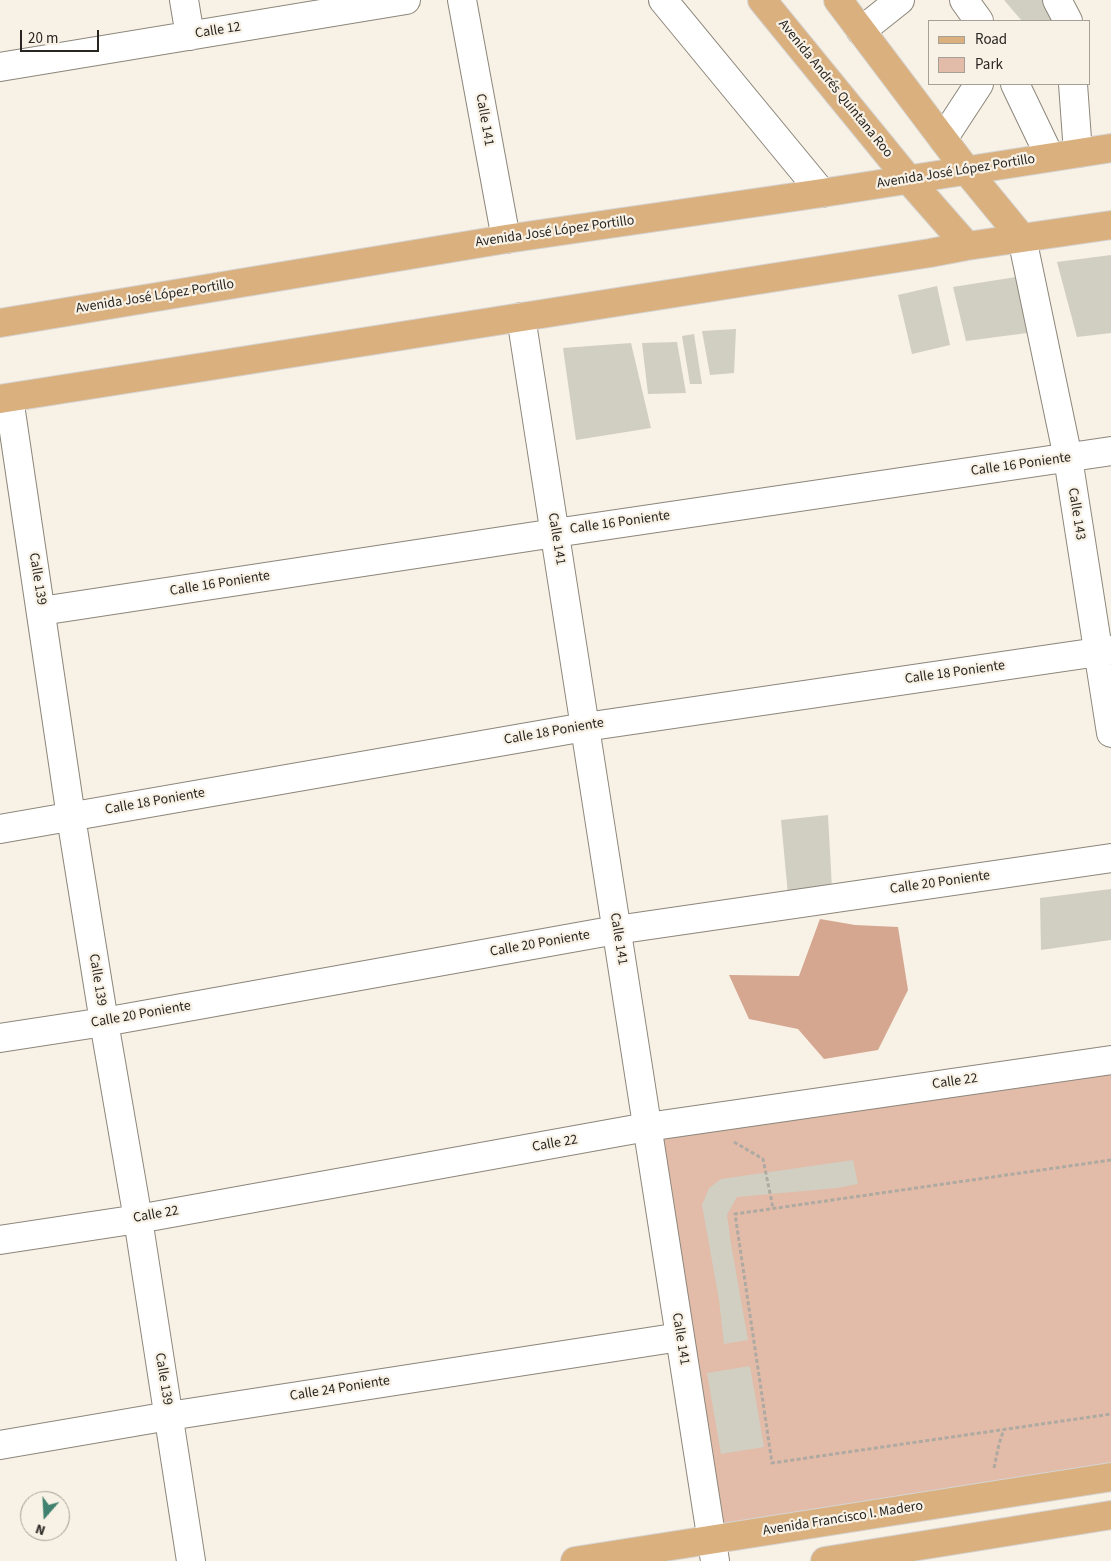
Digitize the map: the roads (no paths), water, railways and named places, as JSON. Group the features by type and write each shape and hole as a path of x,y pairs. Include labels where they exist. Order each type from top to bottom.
{"main road":[{"name":"Avenida Andrés Quintana Roo","path":"762,0 909,180 967,246"},
{"path":"838,0 943,139 1022,238"},
{"name":"Avenida José López Portillo","path":"0,323 506,239 909,180 1111,148"},
{"path":"4,398 1111,225"},
{"name":"Avenida Francisco I. Madero","path":"576,1561 713,1550 990,1496 1111,1477"},
{"path":"825,1561 1111,1515"}],"street":[{"path":"184,0 190,36"},
{"name":"Calle 12","path":"0,64 190,36 406,0"},
{"name":"Calle 141","path":"462,0 506,239"},
{"path":"663,0 822,193"},
{"path":"860,31 900,0"},
{"path":"964,0 977,20"},
{"path":"1057,0 1067,20"},
{"path":"943,139 978,85"},
{"path":"1015,85 1050,158"},
{"path":"1073,85 1078,153"},
{"name":"Calle 143","path":"1022,238 1068,458 1105,651 1111,733"},
{"name":"Calle 141","path":"522,317 713,1550"},
{"name":"Calle 139","path":"4,398 41,611 104,1022 138,1219 192,1561"},
{"name":"Calle 16 Poniente","path":"41,611 1111,451"},
{"name":"Calle 18 Poniente","path":"0,829 585,727 1105,651"},
{"name":"Calle 20 Poniente","path":"0,1038 104,1022 616,930 1111,858"},
{"name":"Calle 22","path":"0,1240 138,1219 647,1127 1111,1060"},
{"name":"Calle 24 Poniente","path":"0,1445 169,1416 680,1337"}]}
